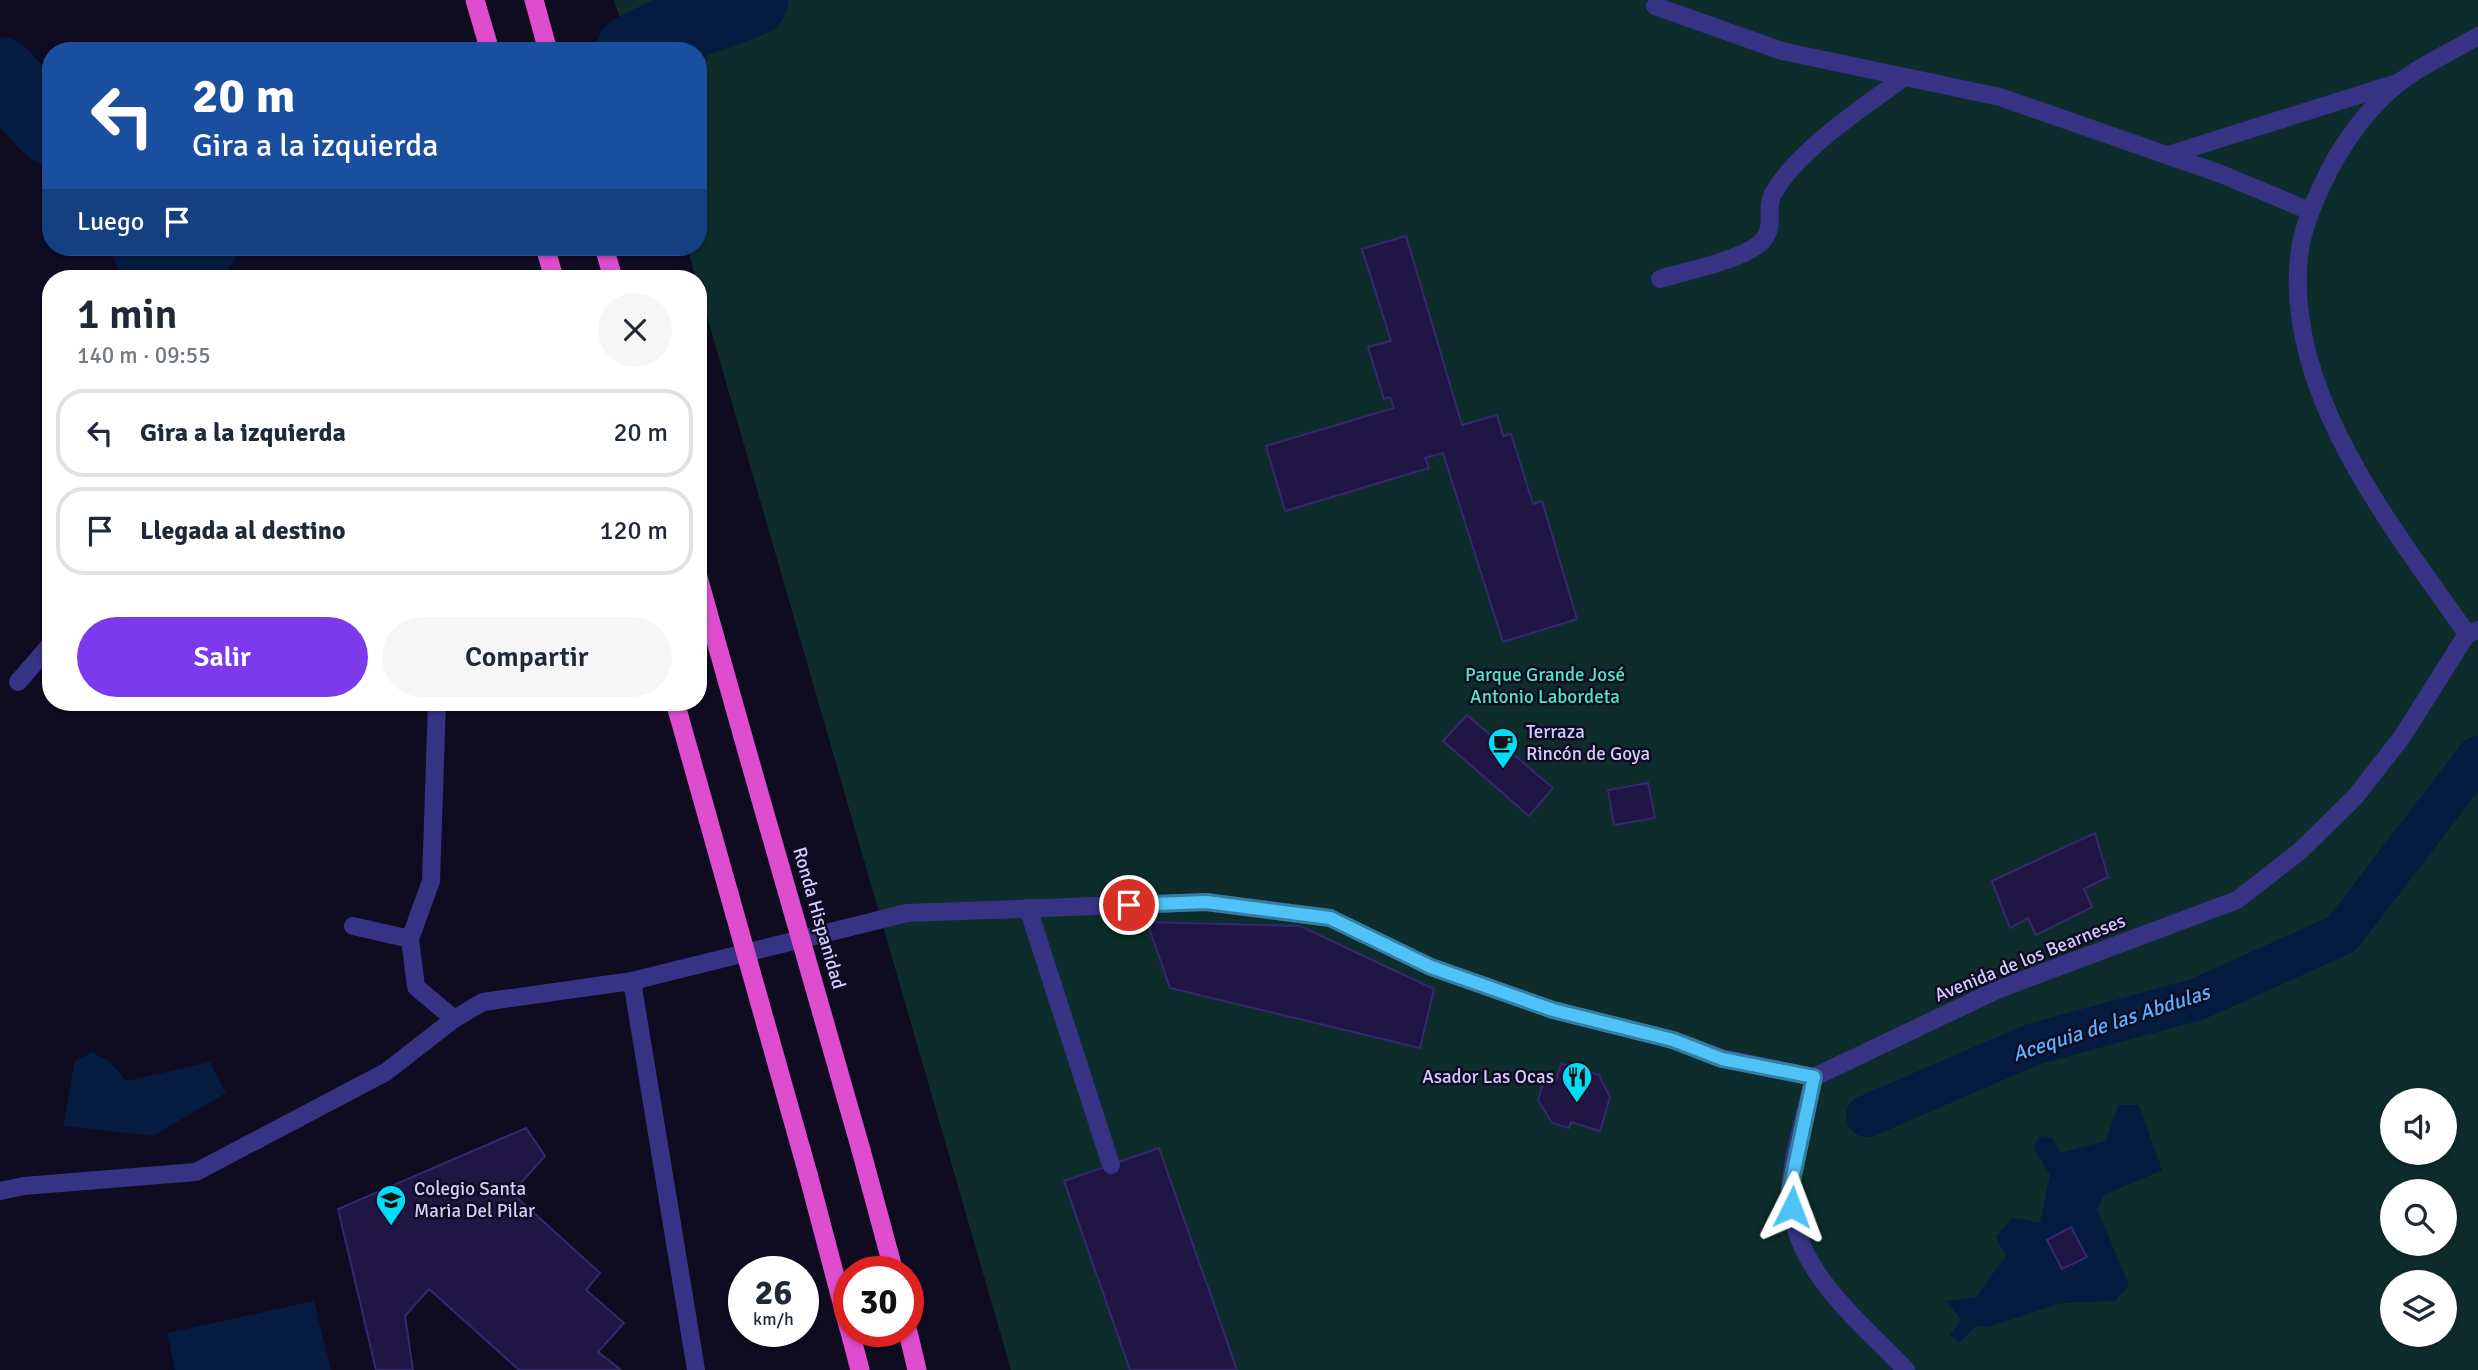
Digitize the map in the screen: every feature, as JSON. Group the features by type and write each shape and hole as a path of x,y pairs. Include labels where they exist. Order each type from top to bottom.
{"highway":[{"path":"475,0 487,42"},
{"path":"534,0 546,42"},
{"name":"Ronda Hispanidad","path":"707,609 890,1256"},
{"path":"678,711 833,1269"},
{"path":"854,1347 860,1370"},
{"path":"912,1347 917,1370"}],"street":[{"path":"1655,6 1783,51 2000,97 2168,155 2310,211"},
{"path":"2168,155 2400,82 2478,36"},
{"path":"1660,279 1747,252 1764,239 1771,225 1768,210 1774,193 1786,178 1857,111 1905,77"},
{"path":"2400,82 2357,127 2331,167 2310,211 2299,258 2300,321 2311,366 2351,461 2384,515 2472,632"},
{"name":"Avenida de los Bearneses","path":"1814,1077 1998,989 2237,900 2300,851 2355,797 2402,737 2472,632"},
{"path":"18,682 42,654"},
{"path":"437,711 431,881 410,939 416,987 454,1019"},
{"path":"0,1191 24,1186 196,1172 386,1072 454,1019 483,1002 632,981 907,913 1206,902 1330,918 1431,967 1553,1010 1673,1040 1722,1059 1814,1077 1790,1190 1794,1223 1802,1248 1821,1280 1906,1370"},
{"path":"1028,908 1111,1165"},
{"path":"353,926 410,939"},
{"path":"632,981 696,1370"}],"green space":[{"name":"Parque Grande José Antonio Labordeta","path":"614,0 2478,0 2478,1370 1011,1370 707,316 707,270 694,270 690,256 707,256 707,42 627,42"}],"water":[{"path":"92,1052 110,1062 126,1081 210,1062 226,1093 153,1136 63,1126 75,1061"},
{"path":"2118,1105 2139,1105 2162,1170 2104,1195 2097,1209 2129,1285 2115,1301 2062,1303 1988,1327 1976,1326 1959,1343 1950,1335 1961,1319 1946,1301 1976,1297 2006,1256 1996,1237 2012,1217 2040,1223 2050,1175 2033,1147 2040,1136 2053,1138 2060,1153 2106,1141"},
{"path":"314,1301 331,1370 175,1370 167,1333"}],"building":[{"path":"1406,236 1462,425 1497,415 1503,436 1511,434 1533,504 1542,501 1577,619 1503,642 1443,453 1425,458 1429,468 1285,511 1266,446 1394,408 1390,397 1384,399 1368,347 1391,341 1362,249"},
{"name":"Terraza Rincón de Goya","path":"1467,715 1553,788 1529,816 1443,741"},
{"path":"1648,783 1655,818 1614,825 1608,790"},
{"path":"2095,833 2108,877 2084,889 2092,907 2036,935 2028,918 2010,928 1992,881"},
{"path":"1147,922 1300,926 1434,989 1420,1048 1170,988"},
{"path":"1561,1064 1599,1075 1610,1097 1600,1131 1571,1122 1569,1128 1552,1123 1538,1100 1545,1077 1556,1080"},
{"path":"526,1128 545,1156 512,1193 600,1273 586,1290 624,1323 598,1352 621,1370 519,1370 429,1289 405,1316 413,1370 376,1370 338,1209"},
{"path":"1159,1148 1237,1370 1130,1370 1064,1181"},
{"path":"2071,1227 2087,1257 2062,1269 2047,1240"}],"waterway":[{"path":"651,42 694,21 751,0"},
{"path":"0,74 42,118"},
{"path":"158,256 163,261 176,256"},
{"name":"Acequia de las Abdulas","path":"1867,1116 2034,1044 2198,999 2342,934 2478,757"}],"place":[{"name":"Terraza Rincón de Goya","path":"1503,770"},
{"name":"Asador Las Ocas","path":"1577,1104"},
{"name":"Colegio Santa Maria Del Pilar","path":"391,1227"}],"route":[{"path":"1129,905 1206,902 1330,918 1431,967 1553,1010 1673,1040 1722,1059 1814,1077 1790,1190 1792,1207"}]}
